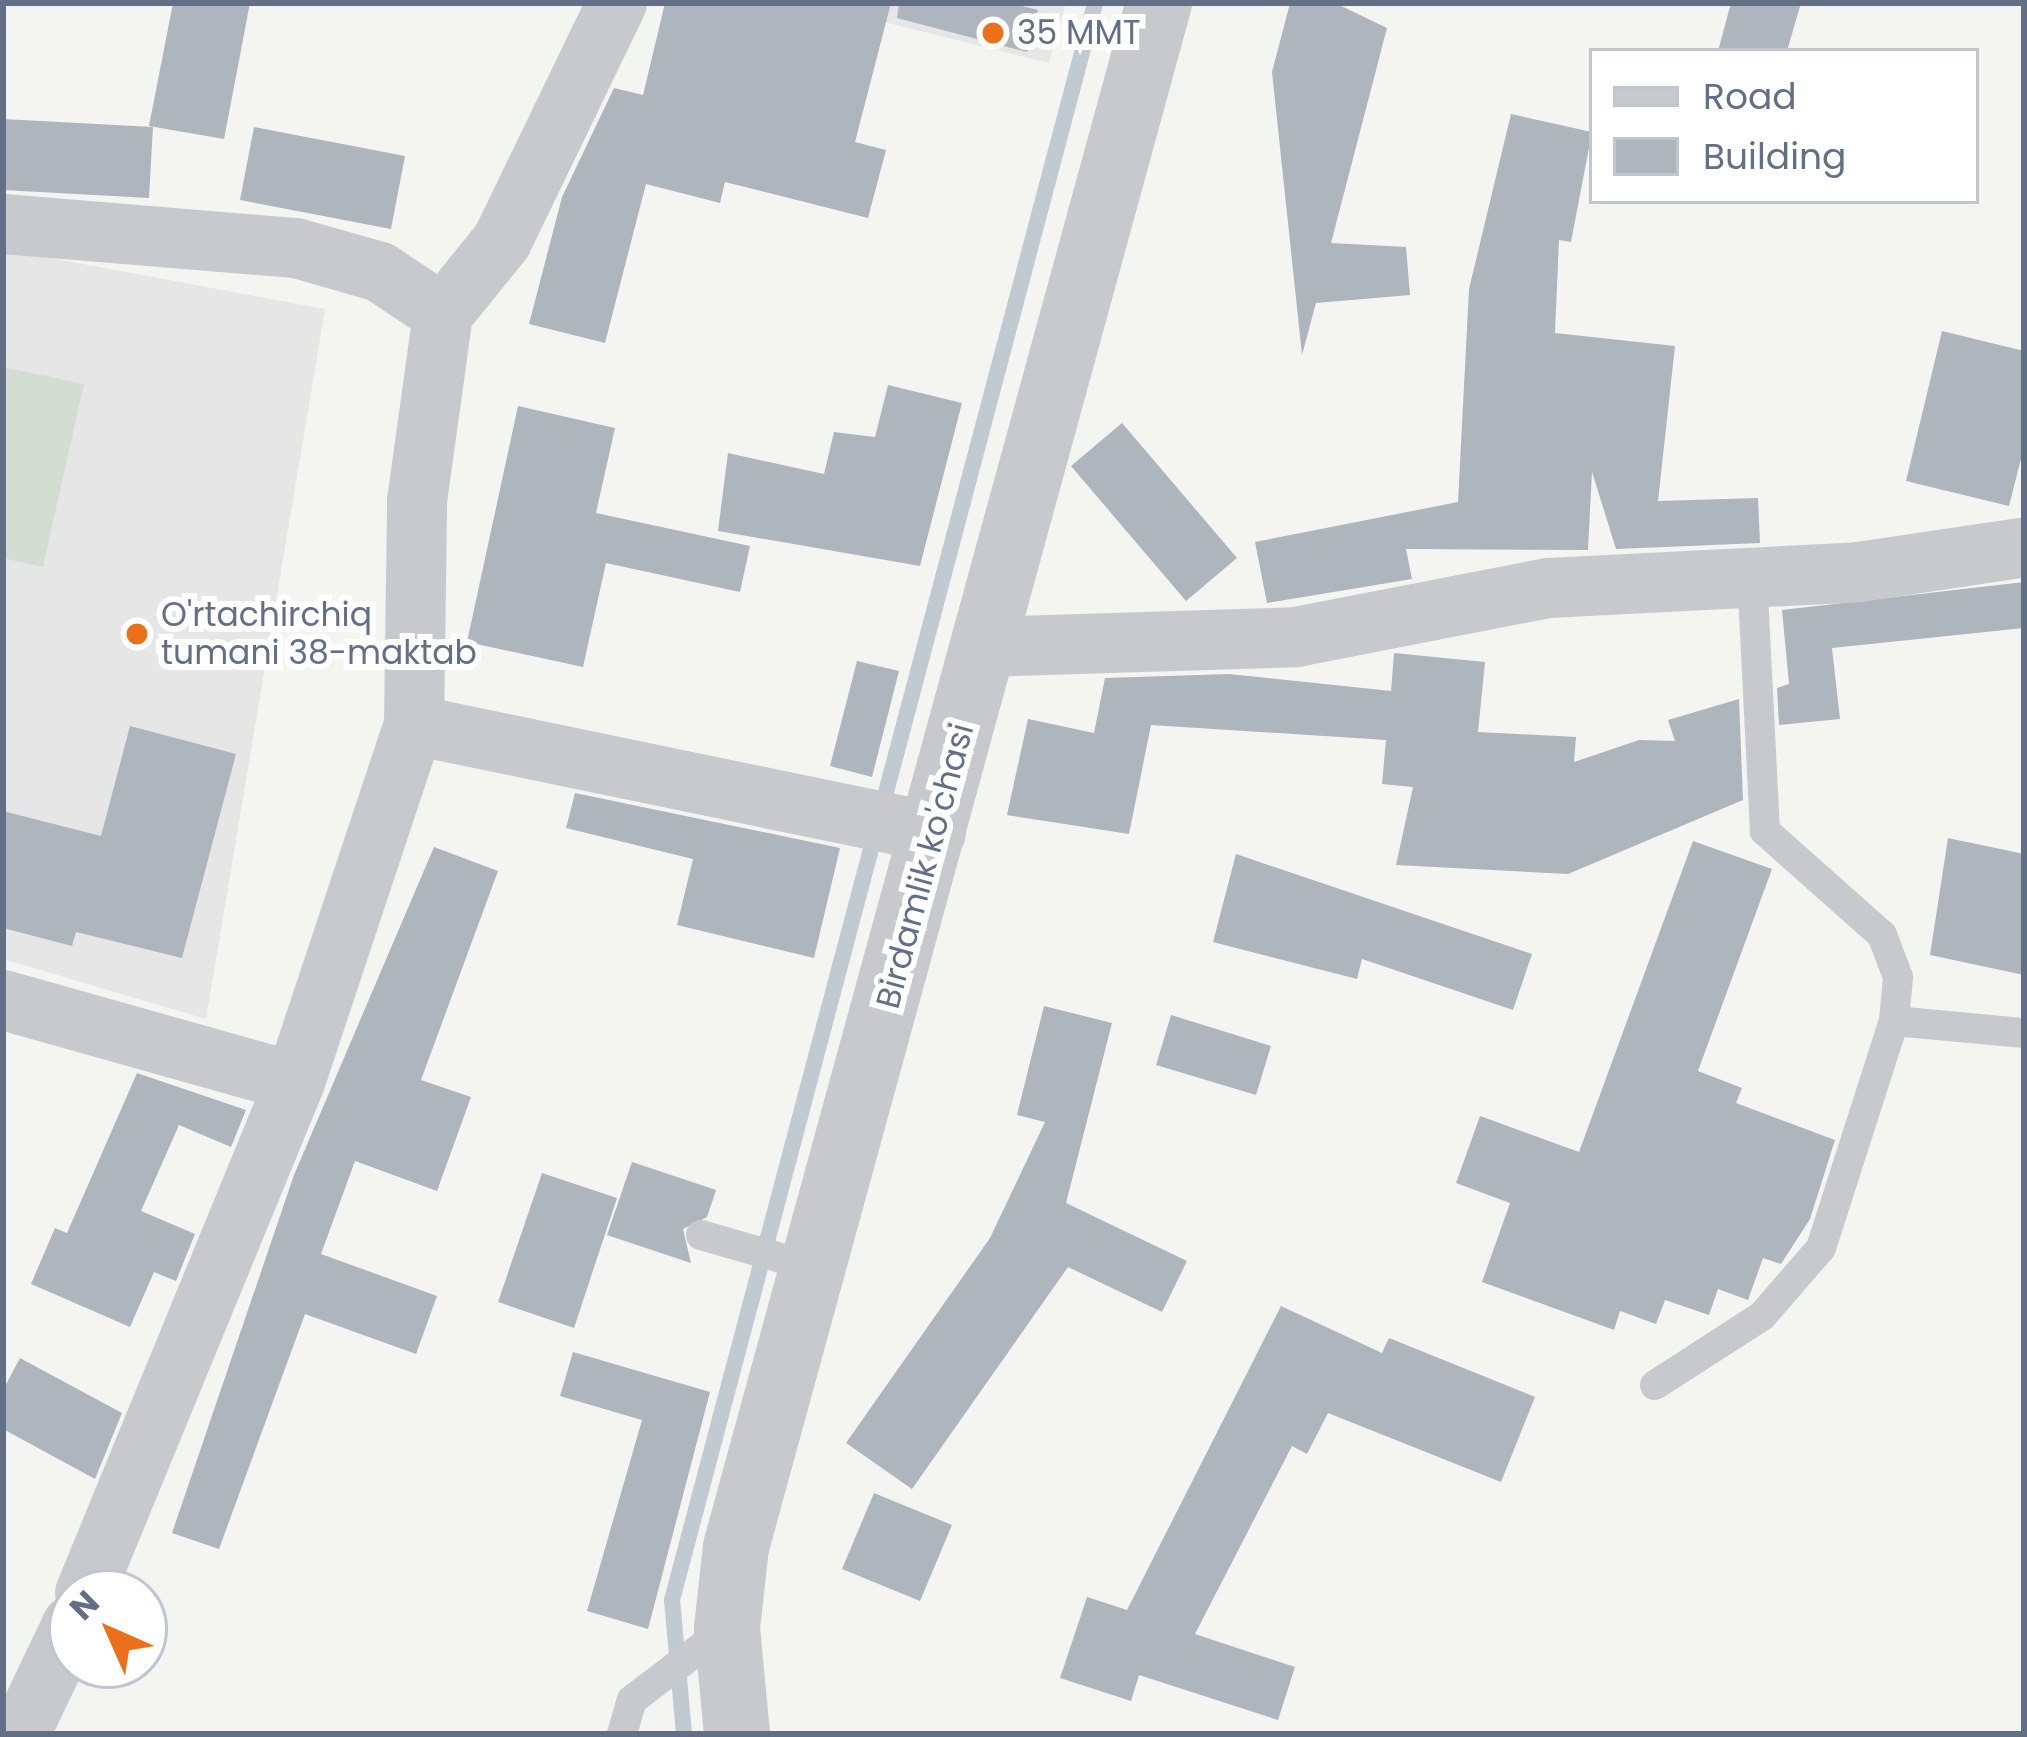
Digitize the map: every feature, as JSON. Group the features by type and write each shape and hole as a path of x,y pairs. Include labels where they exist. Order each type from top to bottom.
{"street":[{"path":"95,1569 295,1082 414,725 417,500 442,314 502,241 616,3"},
{"name":"Birdamlik ko'chasi","path":"737,1734 727,1628 736,1547 936,833 1159,3"},
{"path":"3,224 296,248 380,272 442,314"},
{"path":"983,646 1296,637 1484,597 2019,548"},
{"path":"414,725 936,833"},
{"path":"3,1000 295,1082"},
{"path":"20,1734 48,1675"}],"lane":[{"path":"1654,1385 1762,1316 1821,1248 1894,1021 1898,977 1882,935 1765,831 1752,574"},
{"path":"1894,1021 2024,1033"},
{"path":"701,1235 812,1267"},
{"path":"622,1734 632,1700 727,1628"}],"shaded area":[{"name":"35 MMT","path":"808,3 1066,3 1049,63"},
{"name":"O'rtachirchiq tumani 38-maktab","path":"3,249 325,309 206,1019 3,959"},
{"path":"3,367 84,384 43,567 3,558"}],"building":[{"path":"173,3 250,3 224,139 149,126"},
{"path":"665,3 891,3 855,142 886,150 868,218 725,182 720,203 646,184 605,343 529,324 562,197 614,88 643,95"},
{"path":"899,3 1010,3 1038,10 1027,52 897,18"},
{"path":"1290,3 1335,3 1387,28 1331,243 1406,247 1410,295 1316,303 1302,355 1272,72"},
{"path":"1731,3 1801,3 1788,48 1719,48"},
{"path":"1511,114 1589,131 1571,242 1559,240 1555,333 1675,346 1658,501 1758,498 1760,543 1616,549 1592,472 1588,550 1406,549 1412,579 1267,603 1255,542 1458,502 1469,289"},
{"path":"3,119 153,127 149,198 3,190"},
{"path":"254,127 405,156 391,229 240,200"},
{"path":"1942,331 2024,351 2024,447 2009,506 1906,481"},
{"path":"888,385 962,403 920,566 718,531 728,453 824,474 834,432 875,437"},
{"path":"518,406 615,428 596,513 750,546 740,592 606,563 583,667 467,642"},
{"path":"1122,423 1237,558 1186,601 1071,466"},
{"path":"2024,582 2024,628 1832,648 1840,719 1779,725 1777,688 1789,684 1782,610"},
{"path":"1394,653 1485,662 1478,732 1576,737 1574,762 1639,740 1675,741 1668,720 1739,699 1743,800 1568,874 1396,865 1413,787 1382,784 1386,740 1151,725 1129,834 1007,815 1028,719 1094,733 1105,678 1229,674 1391,691"},
{"path":"857,661 899,671 872,777 830,766"},
{"path":"130,726 236,754 182,958 76,932 72,946 3,928 3,811 101,836"},
{"path":"575,793 840,848 814,958 677,925 693,859 566,828"},
{"path":"1948,838 2024,854 2024,975 1930,955"},
{"path":"1693,841 1772,869 1698,1071 1742,1088 1736,1103 1835,1140 1810,1219 1781,1264 1763,1258 1748,1300 1718,1289 1709,1315 1665,1300 1656,1324 1620,1311 1614,1330 1482,1282 1510,1203 1456,1183 1480,1116 1579,1152"},
{"path":"434,847 498,871 421,1080 471,1097 437,1191 355,1161 321,1254 437,1296 416,1354 305,1314 219,1549 172,1533 294,1175"},
{"path":"1236,854 1532,954 1513,1010 1362,959 1357,979 1213,942"},
{"path":"1044,1006 1112,1023 1066,1203 1187,1261 1162,1312 1068,1267 912,1489 846,1443 990,1238 1045,1122 1017,1115"},
{"path":"1171,1015 1271,1046 1256,1095 1156,1065"},
{"path":"137,1073 246,1110 231,1147 179,1125 141,1211 195,1234 176,1281 154,1272 130,1327 31,1284 55,1228 67,1233"},
{"path":"632,1162 716,1190 707,1217 683,1229 691,1263 607,1235"},
{"path":"542,1173 617,1198 574,1328 498,1302"},
{"path":"1281,1306 1382,1353 1389,1338 1535,1397 1501,1482 1328,1413 1307,1454 1292,1446 1195,1634 1295,1667 1278,1720 1139,1675 1131,1701 1060,1678 1087,1597 1127,1610"},
{"path":"573,1352 710,1392 648,1629 587,1611 642,1420 560,1396"},
{"path":"20,1358 122,1413 95,1479 3,1429 3,1390"},
{"path":"874,1493 952,1525 920,1601 842,1569"}],"waterway":[{"path":"684,1734 672,1600 1095,3"}],"place":[{"name":"35 MMT","path":"993,33"},
{"name":"O'rtachirchiq tumani 38-maktab","path":"137,634"}]}
